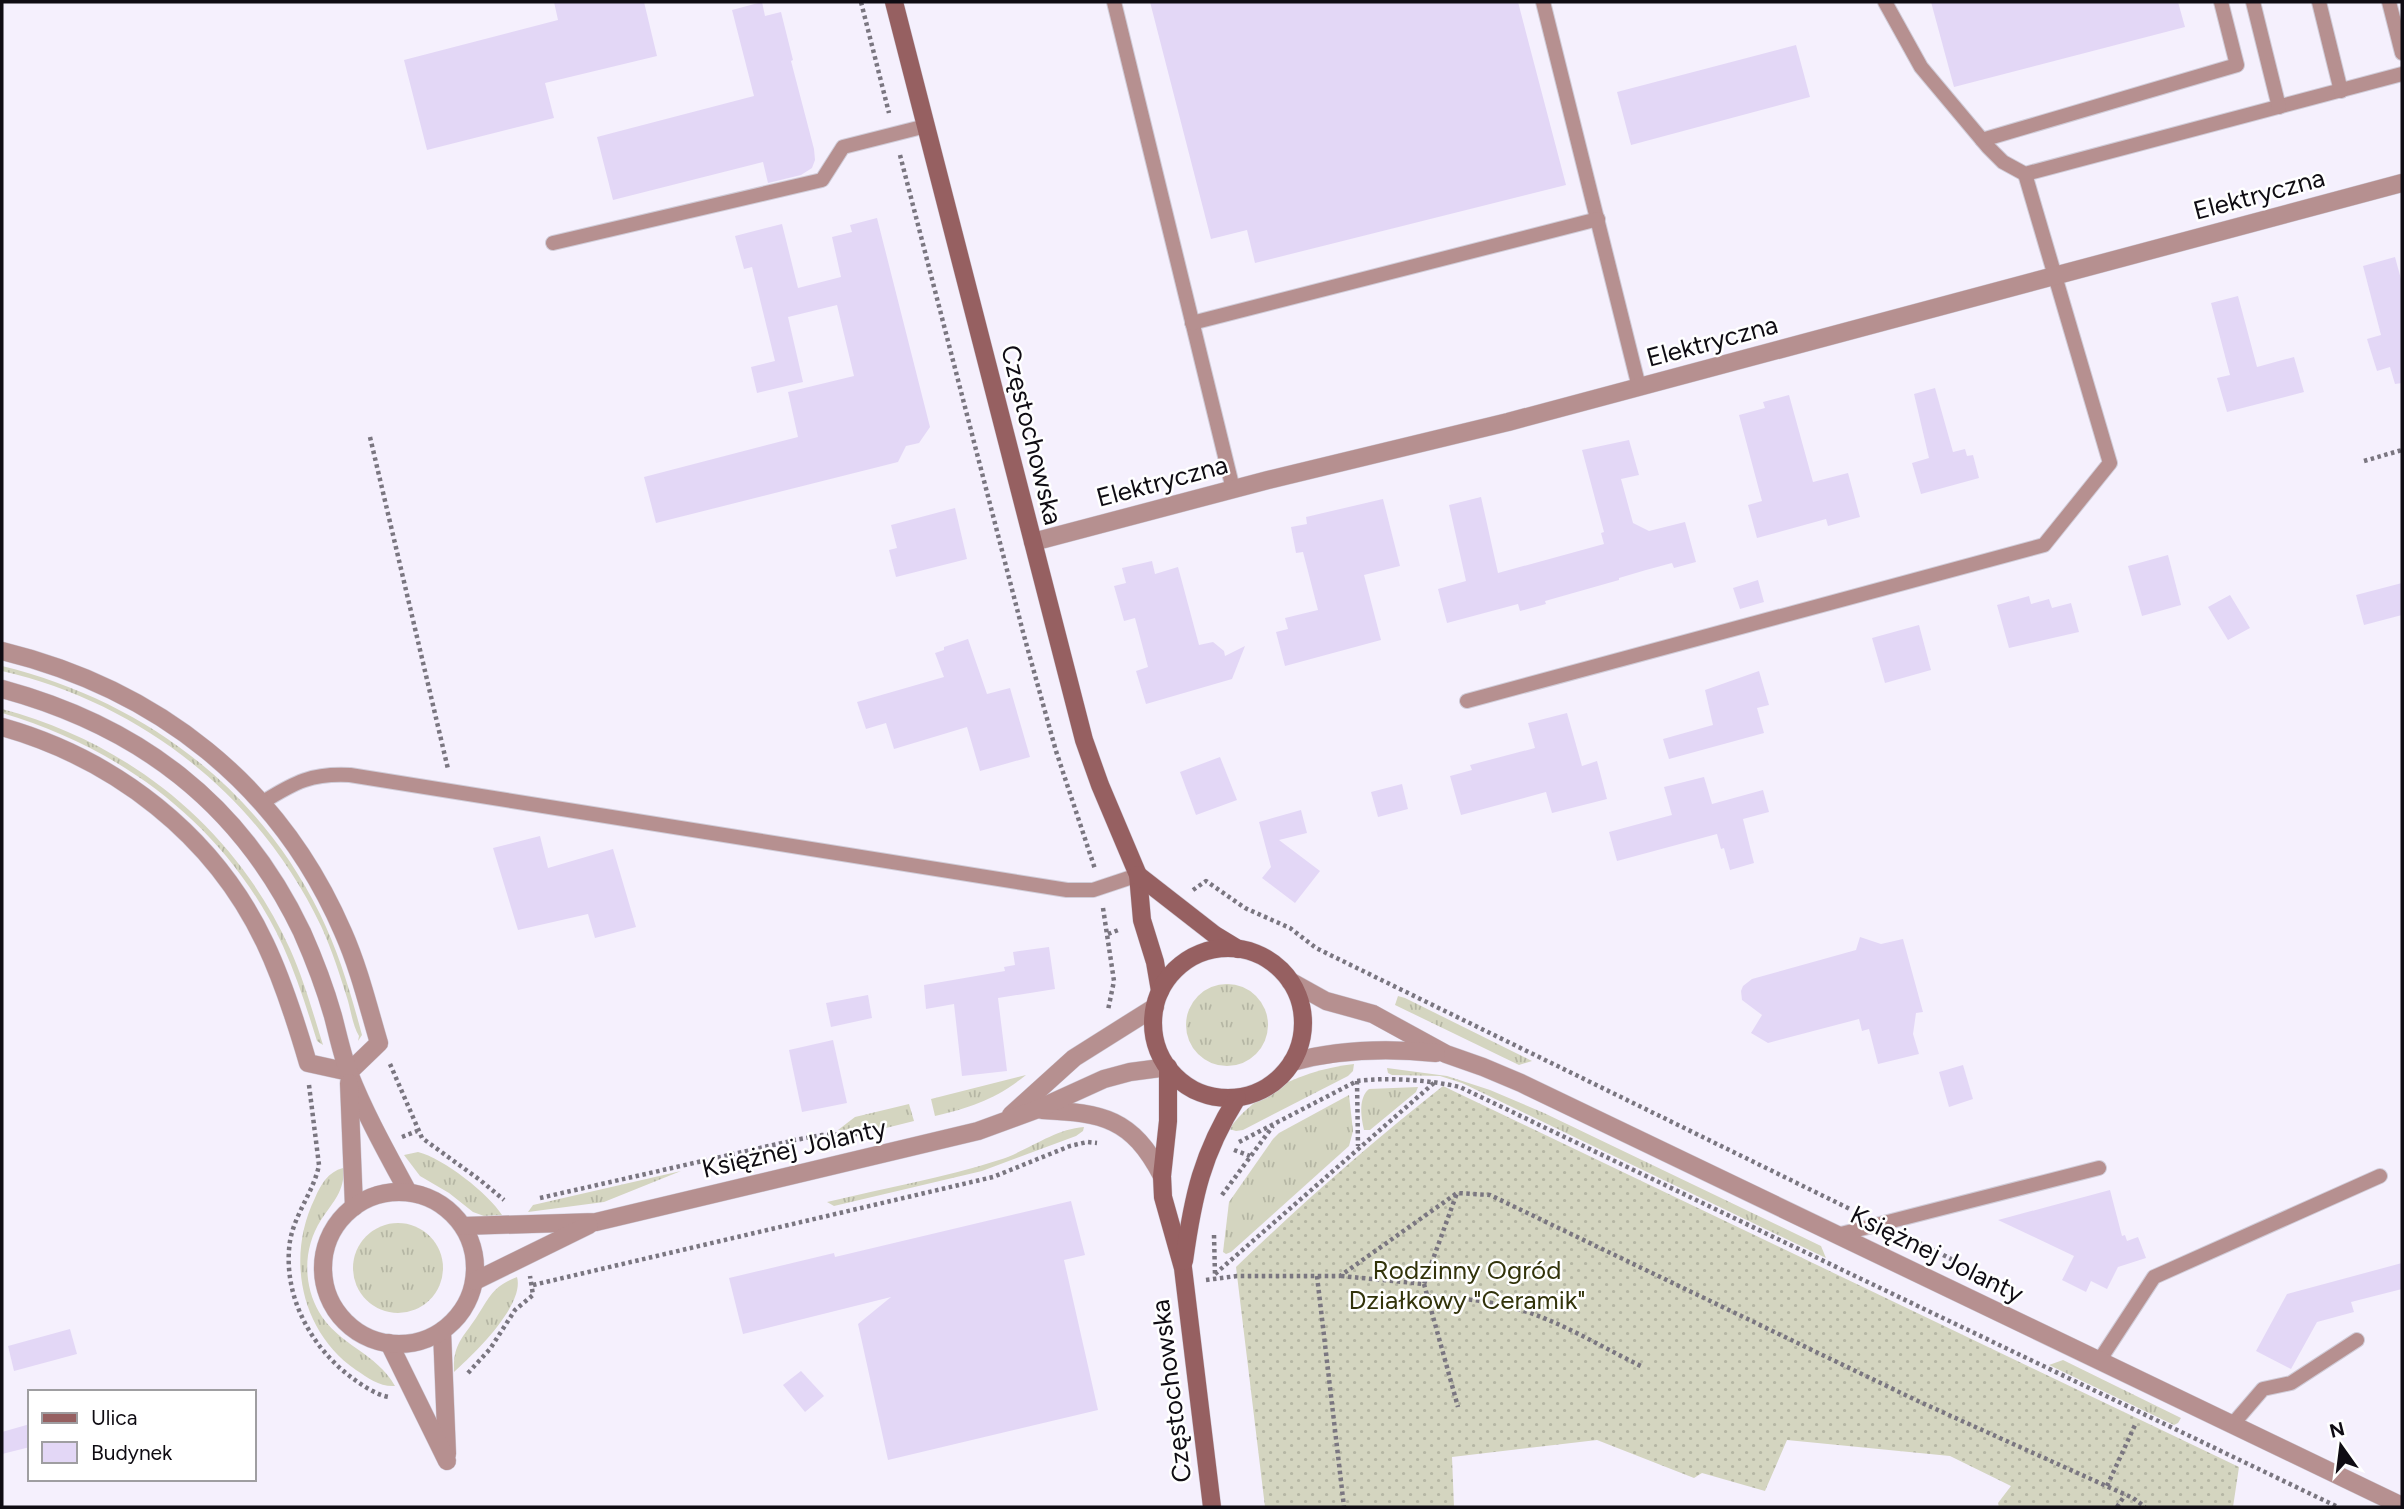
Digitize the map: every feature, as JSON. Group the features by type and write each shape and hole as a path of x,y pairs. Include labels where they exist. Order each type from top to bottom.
{"main road":[{"name":"Częstochowska","path":"894,2 1084,740 1138,875 1142,920 1155,962 1158,999"},
{"name":"Częstochowska","path":"1138,875 1215,935 1238,949"},
{"path":"1220,949 1238,949 1258,955 1276,965 1290,981 1298,996 1303,1021 1300,1047 1282,1076 1268,1086 1237,1098 1217,1097 1198,1092 1181,1081 1168,1067 1156,1045 1153,1019 1158,999 1171,975 1184,962 1220,949"},
{"name":"Częstochowska","path":"1168,1067 1168,1121 1162,1175 1166,1209 1184,1276 1212,1507"},
{"name":"Częstochowska","path":"1184,1276 1192,1207 1199,1176 1211,1142 1237,1098"}],"street":[{"name":"Elektryczna","path":"1033,542 1233,489 1422,444 2402,183"},
{"path":"2,651 77,673 150,709 211,753 263,802 306,861 327,898 360,977 379,1043 349,1072 354,1207"},
{"path":"2,689 71,711 135,743 190,783 226,819 265,867 302,932 321,980 349,1072 408,1192"},
{"path":"2,727 53,745 118,778 148,799 199,845 238,895 264,941 281,978 308,1063 349,1072"},
{"name":"Księżnej Jolanty","path":"1290,981 1326,1001 1373,1014 1446,1054 1521,1083 2402,1507"},
{"name":"Księżnej Jolanty","path":"1003,1122 1074,1058 1158,999"},
{"name":"Księżnej Jolanty","path":"1292,1062 1326,1053 1370,1050 1446,1054"},
{"name":"Księżnej Jolanty","path":"463,1226 596,1222 948,1139 1038,1109 1104,1079 1168,1067"},
{"path":"1038,1109 1076,1111 1129,1129 1141,1141 1162,1175"},
{"path":"408,1192 439,1203 463,1226 474,1252 475,1281 463,1309 442,1331 416,1342 389,1343 358,1332 345,1322 328,1294 323,1270 326,1246 337,1224 354,1207 380,1194 408,1192"},
{"name":"Księżnej Jolanty","path":"475,1281 596,1222"},
{"path":"389,1343 447,1461 442,1331"}],"lane":[{"path":"1114,2 1233,489"},
{"path":"1543,2 1639,387"},
{"path":"1885,2 1920,67 2003,162 2025,174 2402,74"},
{"path":"1982,140 2237,65 2221,2"},
{"path":"2253,2 2279,107"},
{"path":"2319,2 2341,91"},
{"path":"2389,2 2402,53"},
{"path":"553,243 822,180 843,146 926,126"},
{"path":"1467,701 2044,545 2110,463 2025,174"},
{"path":"1192,323 1598,219"},
{"path":"263,802 307,777 350,775 1067,890 1099,889 1138,875"},
{"path":"1837,1235 2098,1168"},
{"path":"2099,1361 2154,1277 2380,1176"},
{"path":"2232,1424 2263,1389 2291,1383 2357,1340"}],"path":[{"path":"861,2 1023,632 1056,751 1093,860 1108,934"},
{"path":"369,437 453,791"},
{"path":"2364,461 2402,450"},
{"path":"1206,881 1245,908 1283,924 1316,948 1384,981"},
{"path":"379,1043 396,1074 422,1138 480,1180 509,1206"},
{"path":"308,1063 309,1094 319,1165 317,1175 300,1208 290,1241 288,1270 299,1312 313,1338 347,1374 382,1396 401,1399 415,1396"},
{"path":"1250,1156 1228,1148 1357,1081 1369,1079 1434,1082 1460,1087 2338,1507"},
{"path":"1357,1081 1358,1147"},
{"path":"1215,1276 1434,1082"},
{"path":"444,1388 453,1386 490,1349 515,1310 533,1295 533,1285 993,1177 1070,1146 1087,1142 1101,1143 1110,1121"},
{"path":"1219,1199 1276,1122"},
{"path":"535,1200 796,1140 822,1135 863,1133"},
{"path":"1457,1193 1423,1284 1458,1408"},
{"path":"1340,1276 1457,1193 1490,1195 1920,1402 2107,1486 2145,1507"},
{"path":"1215,1226 1215,1276"},
{"path":"1184,1276 1340,1276 1423,1284"},
{"path":"1317,1276 1344,1507"},
{"path":"1427,1296 1482,1301 1515,1308 1643,1367"},
{"path":"2107,1486 2136,1425"},
{"path":"2117,1507 2125,1495"}],"green space":[{"path":"2,666 53,681 101,701 147,725 189,754 228,788 263,826 294,868 320,914 339,959 353,1004 362,1035 358,1041 359,1036 342,982 321,926 295,879 265,836 229,797 190,762 148,731 102,706 53,686 2,671"},
{"path":"2,709 49,724 93,744 135,768 173,796 208,829 240,865 267,905 295,961 323,1045 317,1041 283,946 260,904 233,865 202,830 168,799 130,771 90,748 2,713"},
{"path":"1227,984 1243,987 1256,996 1265,1009 1268,1025 1265,1041 1256,1054 1243,1063 1227,1066 1211,1063 1198,1054 1189,1041 1186,1025 1189,1009 1198,996 1211,987"},
{"path":"1398,996 1532,1061 1519,1065 1395,1005"},
{"path":"1354,1064 1353,1071 1348,1076 1243,1130 1229,1129 1254,1103 1284,1084 1318,1071"},
{"path":"1387,1068 1447,1076 1490,1090 1544,1113 1821,1246 1826,1258 1462,1083 1440,1076 1392,1075"},
{"path":"1026,1075 983,1101 935,1116 931,1099"},
{"name":"Rodzinny Ogród Działkowy \"Ceramik\"","path":"1443,1086 2239,1467 2233,1507 1999,1507 1998,1503 2011,1486 1950,1456 1787,1440 1765,1491 1702,1473 1694,1478 1597,1440 1452,1457 1454,1507 1265,1507 1236,1267 1337,1174"},
{"path":"1418,1087 1416,1092 1370,1130 1364,1130 1362,1102 1369,1089"},
{"path":"1349,1095 1353,1131 1349,1146 1231,1252 1223,1252 1229,1202 1273,1139 1279,1133"},
{"path":"909,1104 914,1121 886,1128 838,1130 855,1117"},
{"path":"1084,1127 1076,1136 982,1171 834,1206 827,1202 978,1166 1010,1156 1062,1132"},
{"path":"418,1152 440,1161 464,1178 487,1197 502,1215 484,1216 473,1212 449,1193 420,1176 404,1155"},
{"path":"343,1168 340,1190 311,1242 307,1266 310,1290 327,1323 378,1365 395,1386 370,1379 337,1354 322,1335 304,1292 300,1268 306,1221 323,1183 333,1172"},
{"path":"681,1171 604,1202 528,1212 533,1205"},
{"path":"398,1223 415,1227 430,1236 439,1251 443,1268 439,1285 430,1300 415,1309 398,1313 381,1309 366,1300 357,1285 353,1268 357,1251 366,1236 381,1227"},
{"path":"517,1277 517,1288 506,1315 454,1372 457,1348 492,1293"},
{"path":"2063,1360 2181,1418 2174,1425 2049,1365"}],"building":[{"path":"554,2 644,2 657,56 545,83 554,118 427,150 404,60 558,20"},
{"path":"762,2 765,16 781,12 814,149 815,160 812,168 801,175 768,183 763,162 613,200 597,137 754,96 732,10"},
{"path":"1150,2 1518,2 1566,185 1255,263 1247,230 1211,239"},
{"path":"1931,2 2178,2 2185,27 1954,87"},
{"path":"1796,45 1810,97 1631,145 1617,92"},
{"path":"877,218 930,427 919,443 906,446 898,462 656,523 644,477 798,437 788,392 854,376 837,305 788,317 803,382 757,393 751,367 775,361 752,267 744,269 735,236 782,224 798,288 841,277 832,237 852,232 850,225"},
{"path":"2395,257 2402,283 2402,383 2395,384 2390,367 2377,371 2367,339 2381,335 2363,266"},
{"path":"2238,296 2257,367 2294,357 2304,392 2227,412 2217,378 2230,375 2211,303"},
{"path":"1935,388 1953,452 1965,449 1967,456 1973,455 1979,478 1921,494 1912,463 1929,458 1914,394"},
{"path":"1789,395 1813,482 1848,473 1860,517 1828,526 1826,519 1757,538 1748,505 1762,501 1739,415 1765,408 1763,402"},
{"path":"1629,440 1639,475 1621,479 1633,523 1649,531 1685,522 1696,562 1674,568 1672,563 1646,570 1520,611 1518,604 1447,623 1438,589 1466,581 1449,505 1481,497 1498,573 1604,544 1601,533 1604,532 1582,450"},
{"path":"1383,499 1400,566 1364,575 1381,640 1285,666 1276,632 1288,629 1285,618 1318,610 1303,552 1296,553 1291,527 1307,524 1306,517"},
{"path":"955,508 967,559 896,577 889,550 897,548 891,525"},
{"path":"2168,555 2181,605 2142,616 2128,566"},
{"path":"1152,561 1155,574 1178,567 1199,645 1213,642 1224,651 1225,656 1245,646 1232,679 1146,704 1136,671 1148,667 1135,618 1124,621 1114,586 1126,583 1122,568"},
{"path":"1758,580 1764,602 1740,609 1733,588"},
{"path":"2402,583 2402,615 2364,625 2356,595"},
{"path":"2230,595 2250,628 2228,640 2208,607"},
{"path":"2029,596 2031,604 2049,599 2052,608 2071,603 2079,632 2009,648 1997,605"},
{"path":"1919,625 1931,670 1885,683 1872,638"},
{"path":"968,639 987,694 1010,688 1030,757 980,771 967,727 894,749 886,723 866,729 857,702 944,677 935,653"},
{"path":"1759,671 1769,705 1757,708 1764,733 1669,759 1663,739 1713,725 1705,690"},
{"path":"1567,713 1582,766 1597,761 1607,799 1552,813 1546,792 1461,815 1450,776 1472,770 1470,765 1535,748 1528,723"},
{"path":"1220,757 1237,800 1196,815 1180,772"},
{"path":"1704,777 1712,804 1763,790 1769,812 1743,819 1754,863 1730,870 1717,834 1617,861 1609,832 1672,815 1664,787"},
{"path":"1402,784 1408,809 1378,817 1371,792"},
{"path":"1301,810 1307,833 1279,840 1320,871 1295,903 1262,878 1271,867 1259,822"},
{"path":"540,836 548,868 613,849 636,927 595,938 588,914 518,930 493,848"},
{"path":"1860,937 1881,944 1903,939 1923,1012 1916,1013 1913,1034 1919,1054 1878,1064 1869,1029 1862,1031 1859,1019 1768,1043 1751,1033 1762,1015 1742,1000 1743,986 1752,979 1856,950"},
{"path":"1049,947 1055,989 998,998 1007,1071 962,1076 954,1004 926,1009 924,985 1005,971 1004,967 1015,965 1013,952"},
{"path":"868,995 872,1018 831,1027 826,1003"},
{"path":"833,1040 847,1103 802,1112 789,1050"},
{"path":"1963,1065 1973,1099 1949,1107 1939,1072"},
{"path":"2110,1190 2122,1236 2125,1235 2127,1241 2138,1237 2146,1258 2118,1267 2107,1289 2091,1281 2086,1292 2062,1280 2074,1256 1998,1220"},
{"path":"1071,1201 1085,1255 1064,1260 1098,1410 888,1460 858,1324 891,1297 743,1334 729,1278 834,1253 835,1257"},
{"path":"2402,1263 2402,1289 2351,1302 2354,1312 2317,1322 2291,1369 2256,1351 2287,1294"},
{"path":"70,1329 77,1354 14,1371 8,1346"},
{"path":"801,1371 824,1396 805,1412 783,1385"},
{"path":"28,1425 28,1448 2,1454 2,1432"}]}
